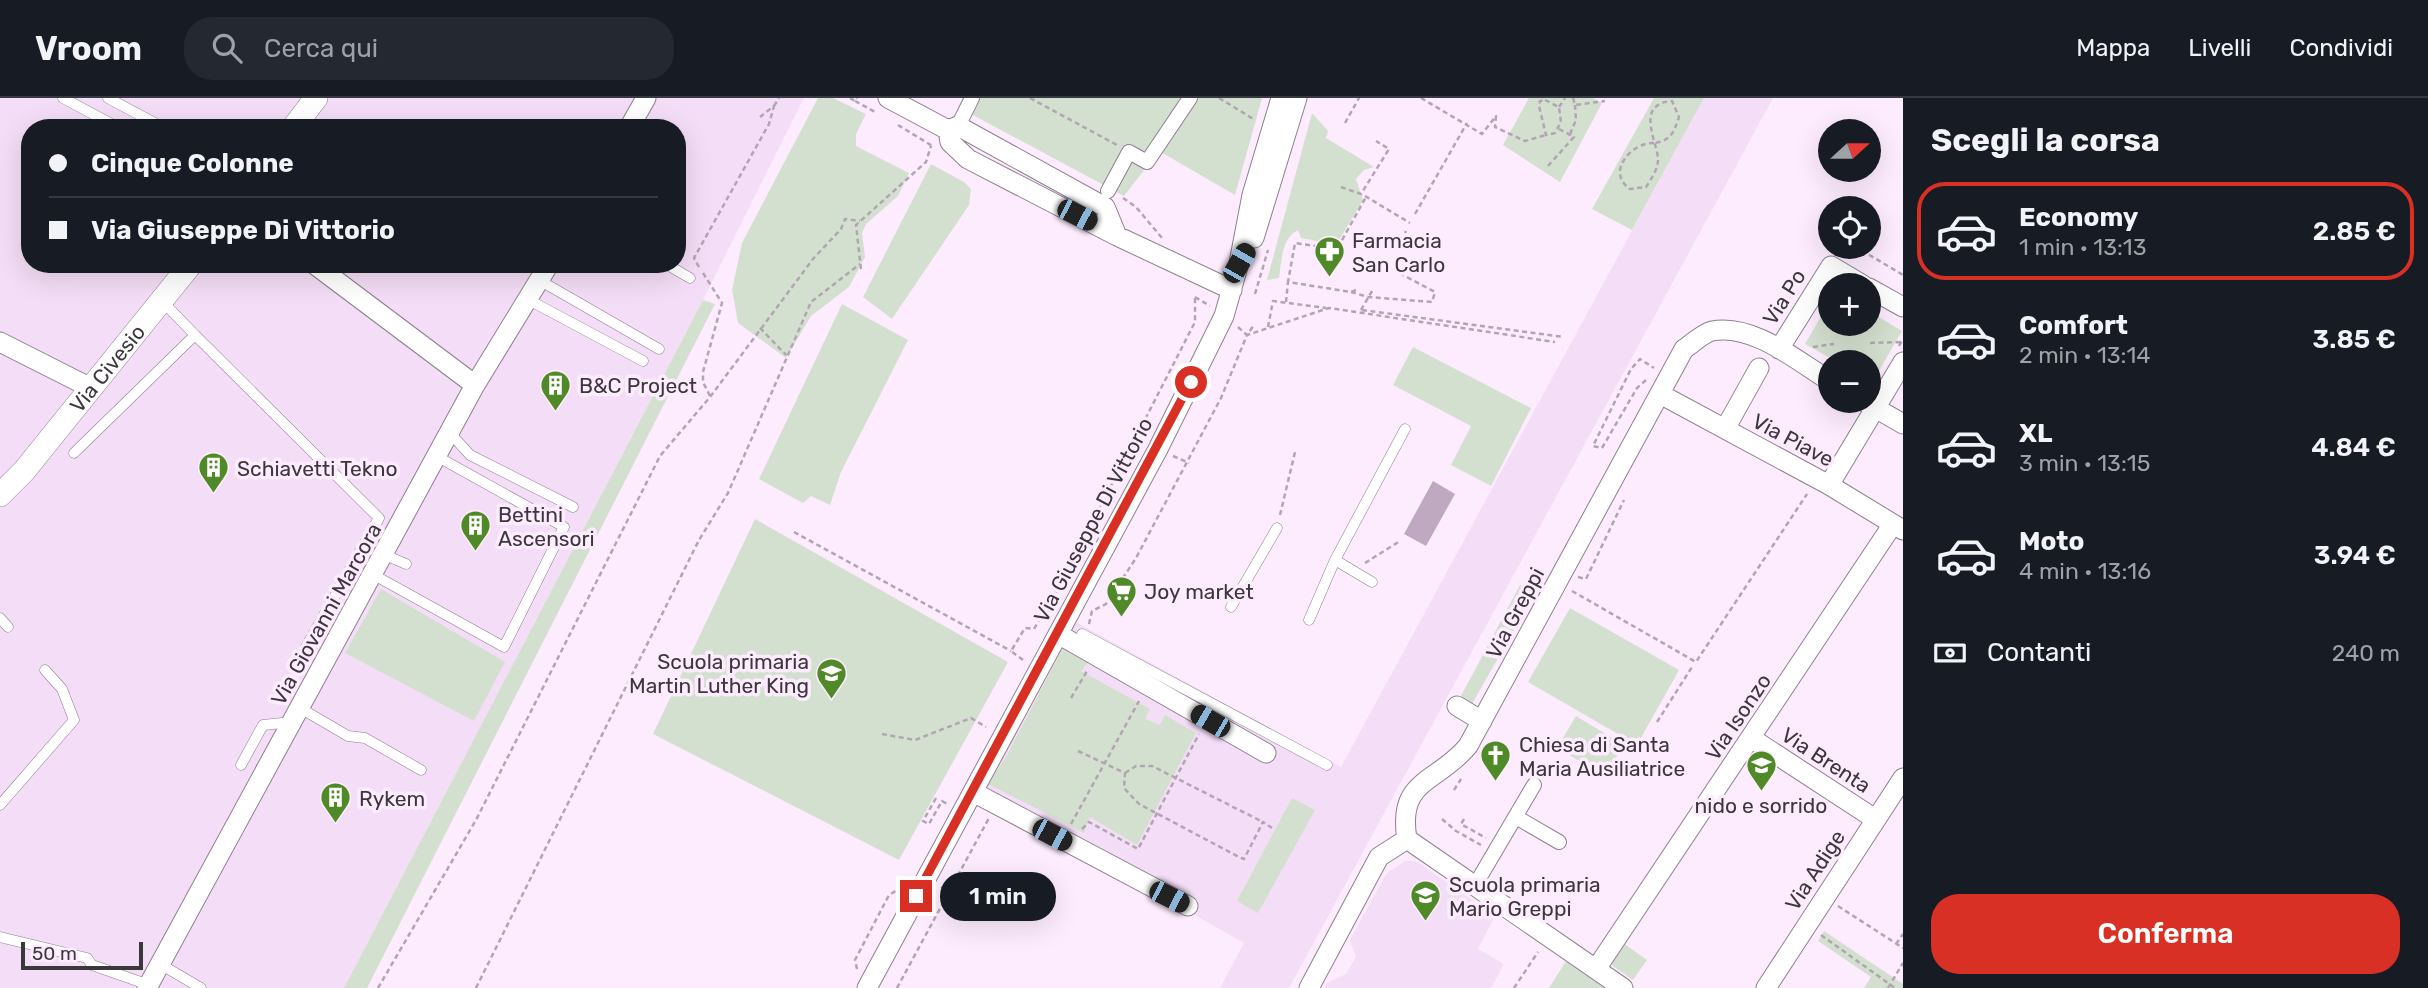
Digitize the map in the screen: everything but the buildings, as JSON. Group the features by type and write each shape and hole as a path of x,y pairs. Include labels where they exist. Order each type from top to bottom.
{"street":[{"path":"304,119 316,98"},
{"path":"888,98 947,136 1025,162 1105,207 1117,236"},
{"path":"947,136 972,98"},
{"path":"1108,191 1129,152 1147,162 1190,98"},
{"name":"Via Giuseppe Di Vittorio","path":"862,979 963,793 1058,634 1158,449 1224,316 1239,263 1252,195 1281,98"},
{"name":"Via Giuseppe Di Vittorio","path":"1239,263 1254,237 1297,98"},
{"path":"633,119 640,101"},
{"path":"947,136 968,159 1117,236 1232,289"},
{"path":"1016,184 1025,162"},
{"name":"Via Po","path":"1827,273 1831,266 1843,273"},
{"name":"Via Civesio","path":"0,495 92,388 184,273"},
{"path":"326,273 475,385"},
{"name":"Via Giovanni Marcora","path":"148,987 475,385 543,273"},
{"name":"Via Po","path":"1779,349 1818,287"},
{"path":"1881,295 1903,307"},
{"name":"Via Po","path":"1664,381 1684,349 1710,331 1738,332 1779,349 1818,373"},
{"path":"0,342 92,388"},
{"path":"1881,389 1903,362"},
{"path":"1725,429 1759,368"},
{"name":"Via Piave","path":"1664,381 1725,429 1898,527"},
{"name":"Via Greppi","path":"1407,839 1405,804 1419,786 1454,763 1482,721 1664,381"},
{"path":"1881,411 1903,424"},
{"path":"1820,485 1864,413"},
{"name":"Via Isonzo","path":"1596,969 1751,738 1898,527"},
{"path":"1058,634 1266,753"},
{"path":"1457,706 1482,721"},
{"name":"Via Brenta","path":"1751,738 1875,819"},
{"name":"Via Adige","path":"1766,988 1903,778"},
{"path":"1474,887 1534,785"},
{"path":"963,793 996,805 1188,906"},
{"path":"1516,817 1559,842"},
{"path":"1309,988 1379,857 1407,839 1623,988"}],"lane":[{"path":"63,98 103,119"},
{"path":"108,98 147,119"},
{"path":"545,273 659,349"},
{"path":"682,273 691,278"},
{"path":"527,299 643,361"},
{"path":"163,302 379,518 306,647"},
{"path":"74,453 195,335"},
{"path":"1309,620 1335,560 1405,429"},
{"path":"450,433 470,455 573,507"},
{"path":"374,575 504,647 564,527 438,457"},
{"path":"1231,607 1277,528"},
{"path":"385,555 406,564"},
{"path":"1335,560 1372,582"},
{"path":"0,618 8,627"},
{"path":"1082,634 1327,765"},
{"path":"0,805 74,720 62,689 45,670"},
{"path":"241,765 263,725 296,715 348,736 365,738 421,771"},
{"path":"0,937 87,958 92,965 148,987"},
{"path":"160,964 201,988"}],"path":[{"path":"710,397 703,382 703,372 722,303 694,258 769,124 779,98"},
{"path":"850,98 855,101 857,98"},
{"path":"1030,98 1129,152"},
{"path":"1219,98 1261,122"},
{"path":"1345,123 1359,98"},
{"path":"1421,98 1482,134 1496,116 1495,127 1525,141 1546,135 1558,128 1561,122 1559,107 1566,98"},
{"path":"1548,166 1572,136 1576,120 1573,98"},
{"path":"1654,142 1638,145 1621,163 1619,173 1624,185 1630,189 1646,187 1653,177 1658,164 1654,142 1648,132 1650,121 1658,107 1670,100 1676,106 1679,117 1674,134 1665,141 1654,142"},
{"path":"1546,135 1542,130 1541,101 1559,107"},
{"path":"1575,105 1605,101"},
{"path":"760,117 774,106"},
{"path":"1415,214 1467,123"},
{"path":"1558,128 1580,140"},
{"path":"476,988 699,540 728,493 811,302 861,267 856,229 860,221 926,162 947,136"},
{"path":"1361,194 1388,149 1376,141"},
{"path":"1341,187 1361,194 1410,223"},
{"path":"1286,302 1295,243 1338,249 1366,197"},
{"path":"378,988 476,820 660,456 710,397 845,219 860,221"},
{"path":"1876,259 1903,275"},
{"path":"1289,282 1368,297 1432,302 1435,292 1399,273"},
{"path":"1351,292 1356,290"},
{"path":"1361,311 1372,291"},
{"path":"1011,651 1025,628 1034,629 1077,552 1195,322 1195,297"},
{"path":"1268,328 1273,300 1564,337"},
{"path":"1082,634 1092,611 1106,604 1136,558 1183,475 1221,398 1247,335 1329,308"},
{"path":"1361,311 1555,342"},
{"path":"760,328 786,355"},
{"path":"1870,343 1902,342"},
{"path":"1808,348 1834,344"},
{"path":"1640,359 1664,381 1649,378 1637,388 1602,448 1593,446 1631,369 1640,359"},
{"path":"1277,528 1295,452"},
{"path":"1566,588 1696,662 1820,485"},
{"path":"1613,520 1628,492"},
{"path":"794,532 1011,651 1026,662"},
{"path":"1354,571 1401,541"},
{"path":"1657,722 1692,667"},
{"path":"1071,698 1087,670 1098,676"},
{"path":"1140,699 1068,830 1082,829 1089,822 1138,849 1201,731"},
{"path":"882,734 915,740 971,718 991,731"},
{"path":"1078,751 1125,773"},
{"path":"1125,773 1136,766 1152,766 1272,828"},
{"path":"1125,773 1124,788 1128,795 1155,813 1244,859 1263,822"},
{"path":"936,798 923,821 929,824 942,801 947,804 963,793"},
{"path":"897,988 996,805"},
{"path":"1442,819 1456,831 1483,846 1487,844 1485,837 1461,824 1464,819"},
{"path":"862,979 855,960 889,895 904,887"},
{"path":"1835,903 1903,948"},
{"path":"1804,929 1817,932 1895,988"},
{"path":"1896,944 1903,934"},
{"path":"1514,988 1543,943"},
{"path":"1889,986 1903,963"}],"shaded area":[{"path":"0,98 804,98 703,300 344,988 0,988"},
{"path":"1704,98 1773,98 1289,988 1220,988 1244,943 981,793 1074,621 1341,767"},
{"path":"1433,481 1455,494 1426,546 1404,534"},
{"name":"Scuola primaria Mario Greppi","path":"1405,861 1416,861 1495,916 1478,949 1504,964 1491,988 1324,988 1327,983 1346,974 1356,957 1350,940 1386,874"}],"green space":[{"path":"818,98 833,98 866,114 856,134 856,146 909,173 898,196 866,224 862,233 865,257 849,287 811,316 786,358 738,323 732,290 742,243"},
{"path":"963,98 1262,98 1235,195 1159,151 1124,196 958,107"},
{"path":"1529,98 1593,98 1602,103 1560,182 1503,145"},
{"path":"1654,98 1704,98 1632,230 1592,209"},
{"path":"1312,113 1328,131 1326,138 1374,167 1364,170 1356,179 1363,200 1336,245 1301,238 1298,230 1285,244 1279,278 1267,280"},
{"path":"931,164 964,182 971,189 969,205 892,319 863,297"},
{"path":"703,300 715,304 367,988 344,988"},
{"path":"842,304 908,340 841,472 830,505 811,496 803,503 759,479"},
{"path":"1881,318 1902,331 1881,367 1881,350 1818,351 1805,344 1818,322 1818,336 1881,336"},
{"path":"1413,347 1531,408 1491,486 1451,465 1471,426 1393,385"},
{"name":"Scuola primaria Martin Luther King","path":"755,519 1008,662 899,860 653,734"},
{"path":"1520,585 1535,593 1472,704 1461,696"},
{"path":"381,589 505,662 474,721 345,653"},
{"path":"1570,608 1679,670 1637,745 1528,682"},
{"path":"1064,646 1091,659 1081,671 1150,709 1145,719 1160,725 1165,715 1196,733 1137,845 1090,817 1084,833 988,784 1006,757"},
{"path":"1576,716 1624,745 1605,776 1557,748"},
{"path":"1292,798 1315,810 1258,913 1237,901"},
{"path":"1824,931 1903,984 1903,988 1864,988 1871,977 1818,941"},
{"path":"1623,943 1647,960 1633,980 1613,966 1611,961"},
{"path":"1566,961 1607,988 1549,988"}],"place":[{"name":"Farmacia San Carlo","path":"1329,279"},
{"name":"B&C Project","path":"556,412"},
{"name":"Schiavetti Tekno","path":"214,495"},
{"name":"Bettini Ascensori","path":"475,553"},
{"name":"Joy market","path":"1121,618"},
{"name":"Scuola primaria Martin Luther King","path":"832,700"},
{"name":"Chiesa di Santa Maria Ausiliatrice","path":"1496,783"},
{"name":"nido e sorrido","path":"1761,792"},
{"name":"Rykem","path":"336,825"},
{"name":"Scuola primaria Mario Greppi","path":"1426,923"}],"route":[{"path":"916,896 1158,449 1191,382"}]}
